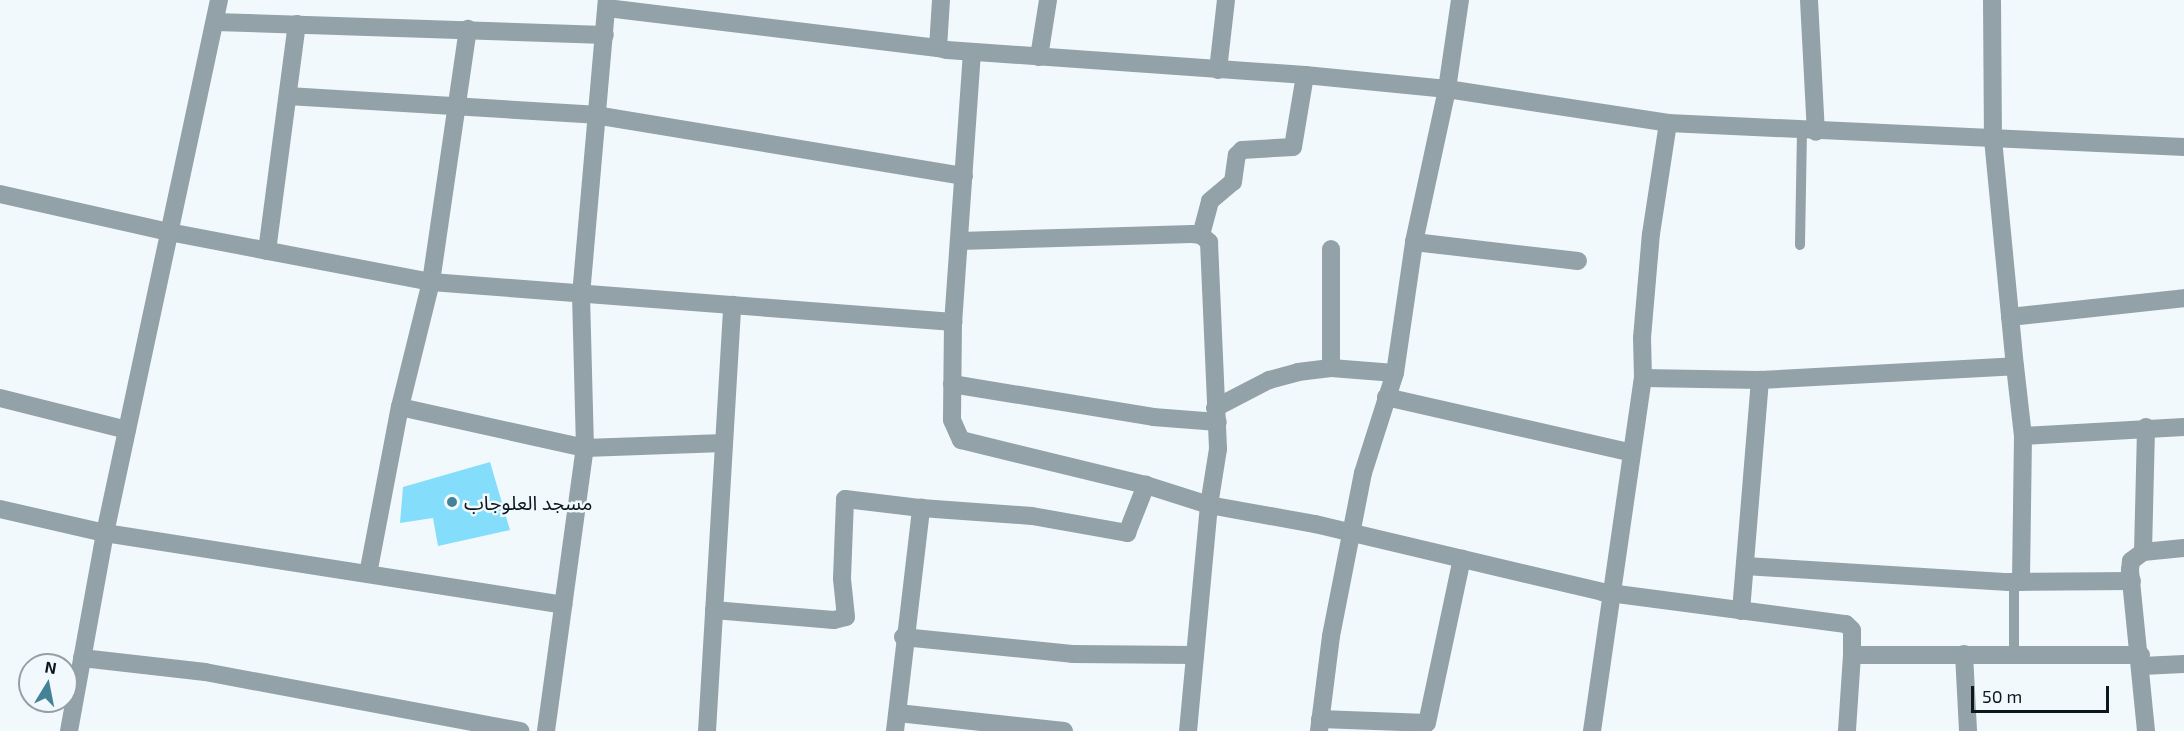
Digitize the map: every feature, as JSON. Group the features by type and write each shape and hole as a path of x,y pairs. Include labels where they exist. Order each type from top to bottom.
{"street":[{"path":"69,731 105,533 217,0"},
{"path":"938,48 941,0"},
{"path":"1040,57 1048,0"},
{"path":"1218,70 1226,0"},
{"path":"1460,0 1447,89 1414,242 1395,373 1362,473 1320,725 1427,723 1462,559"},
{"path":"1809,0 1809,132"},
{"path":"1992,0 1993,139 2023,436 2017,582"},
{"path":"546,731 585,448 581,295 595,115 607,4 972,52 1305,75 1447,89 1668,123 1809,132 2184,147"},
{"path":"214,22 468,28 605,35"},
{"path":"267,251 297,24"},
{"path":"368,574 400,407 430,282 468,28"},
{"path":"972,52 953,322 952,420 962,440 1146,485 1209,505 1351,534 1611,593 1846,624 1852,630 1847,731"},
{"path":"1201,235 1210,201 1233,182 1237,155 1242,150 1293,147 1305,75"},
{"path":"288,96 595,115 963,176"},
{"path":"1592,731 1643,378 1642,338 1651,234 1668,123"},
{"path":"0,194 170,232 430,282 953,322"},
{"path":"959,241 1201,235 1209,242 1218,450 1209,505 1188,731"},
{"path":"1414,242 1578,261"},
{"path":"1331,249 1331,369"},
{"path":"2010,317 2184,298"},
{"path":"707,731 732,305"},
{"path":"1643,378 1760,380 2015,366"},
{"path":"952,384 1153,417 1216,415 1269,380 1331,369 1395,373"},
{"path":"1742,611 1760,380"},
{"path":"1386,397 1632,453"},
{"path":"0,398 127,429"},
{"path":"400,407 585,448 724,443"},
{"path":"2023,436 2146,427 2184,427"},
{"path":"2143,552 2146,427"},
{"path":"714,610 834,620 846,617 842,578 845,499 921,508 1032,516 1127,533 1146,485"},
{"path":"896,731 903,637 921,508"},
{"path":"0,509 105,533 563,605"},
{"path":"2146,731 2132,561 2143,552 2184,548"},
{"path":"1745,566 2017,582 2132,582"},
{"path":"903,637 1072,654 1195,655"},
{"path":"1852,655 2014,653 2184,664"},
{"path":"1964,654 1968,731"},
{"path":"82,658 205,672 521,731"},
{"path":"898,713 1064,731"}],"lane":[{"path":"1800,245 1809,132"},
{"path":"2014,653 2017,582"}],"building":[{"name":"مسجد العلوجاب","path":"490,462 510,530 438,546 433,518 400,523 403,487"}],"place":[{"name":"مسجد العلوجاب","path":"452,502"}]}
